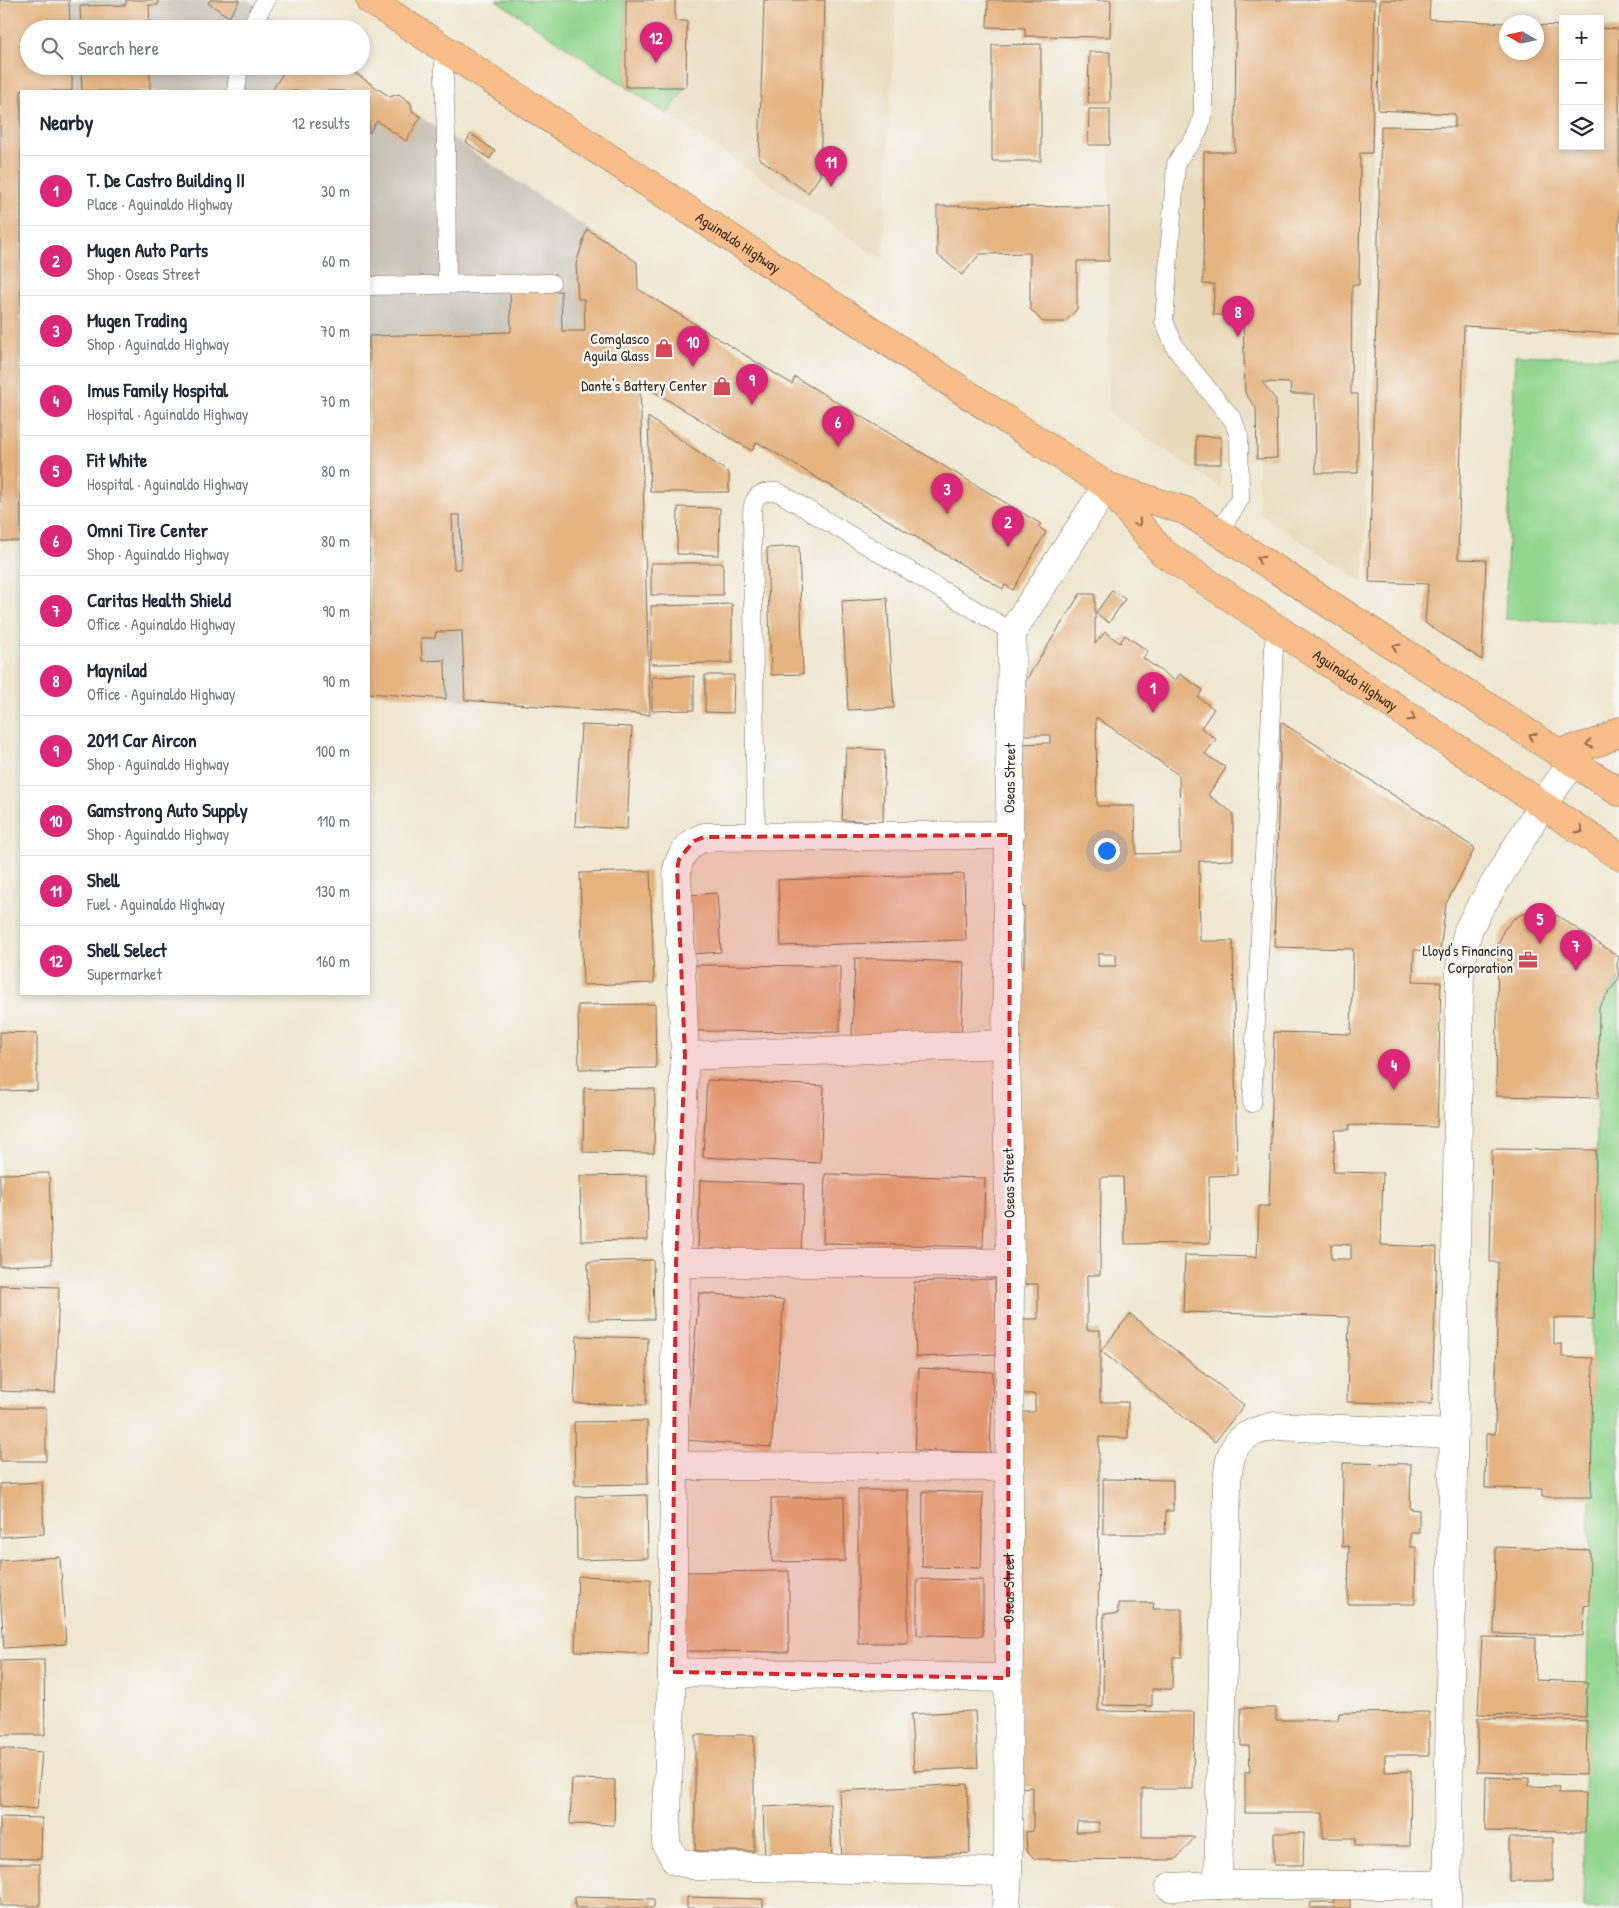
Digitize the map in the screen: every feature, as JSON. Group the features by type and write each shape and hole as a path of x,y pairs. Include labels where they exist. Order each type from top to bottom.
{"highway":[{"name":"Aguinaldo Highway","path":"370,0 1107,486 1186,511 1619,792"},
{"name":"Aguinaldo Highway","path":"1107,486 1162,552 1619,856"},
{"path":"1565,758 1619,731"}],"street":[{"path":"1012,632 1107,486"},
{"name":"Oseas Street","path":"1006,1908 1008,1872 1010,1263 1006,1044 1012,632"},
{"path":"1170,1887 1218,1885 1447,1896 1460,968 1468,930 1542,805 1565,758"},
{"path":"1008,1872 696,1866 676,1861 666,1844 672,1672 676,1263 685,1056 677,870 679,859 685,849 694,841 704,837 1010,835"},
{"path":"685,1056 1006,1044"},
{"path":"676,1263 1010,1263"},
{"path":"1218,1885 1226,1483 1229,1461 1237,1443 1253,1431 1274,1426 1454,1434"},
{"path":"675,1466 1010,1466"},
{"path":"672,1672 1008,1678"}],"lane":[{"path":"254,20 266,0"},
{"path":"1203,0 1203,113 1200,129 1193,141 1181,153 1176,164 1164,321 1175,347 1188,366 1233,420 1239,436 1240,499 1219,532"},
{"path":"442,48 447,285"},
{"path":"236,90 238,75"},
{"path":"370,286 551,283"},
{"path":"756,836 752,513 753,503 758,495 778,492 1012,632"},
{"path":"1252,1103 1275,628"}],"highlighted area":[{"path":"1010,835 1008,1678 672,1672 676,1263 685,1056 677,870 679,859 694,841 704,837 756,836"}],"shaded area":[{"path":"69,0 248,0 277,20 70,20"},
{"path":"626,0 896,0 883,260 626,87"},
{"path":"1111,0 1375,0 1364,583 1259,513 1257,459 1222,464 1220,487 1108,412"},
{"path":"72,75 358,75 390,97 399,94 411,103 412,111 637,262 650,715 370,693 370,90 72,90"}],"green space":[{"path":"496,0 626,0 626,87"},
{"path":"626,87 686,87 667,114"},
{"path":"1515,355 1619,358 1619,623 1505,619"},
{"path":"1619,978 1619,1908 1583,1908 1599,1007"}],"building":[{"path":"0,0 69,0 70,20 20,20 20,75 72,75 72,90 20,90 20,541 0,541"},
{"path":"126,0 158,0 158,5 149,5 150,20 81,20 80,6 126,5"},
{"path":"210,0 240,0 229,17 208,3"},
{"path":"626,0 675,0 675,21 687,21 686,87 626,87"},
{"path":"764,0 825,0 820,176 808,193 759,158"},
{"path":"988,0 1111,0 1110,37 1025,36 1025,28 987,27"},
{"path":"1236,0 1375,0 1372,153 1360,153 1359,285 1352,285 1351,394 1358,394 1358,473 1316,473 1315,394 1291,394 1290,383 1262,382 1276,400 1277,458 1257,459 1256,408 1245,393 1243,315 1213,315 1214,284 1203,284 1204,152 1235,152"},
{"path":"1380,0 1430,0 1429,19 1499,23 1499,60 1544,60 1544,25 1559,26 1559,150 1604,150 1604,28 1619,29 1619,334 1464,326 1458,559 1486,560 1482,660 1425,623 1428,584 1369,582 1381,126 1455,127 1455,114 1378,110"},
{"path":"1041,44 1041,161 992,161 992,45"},
{"path":"1089,52 1110,52 1110,103 1088,103"},
{"path":"81,75 150,75 150,90 82,90"},
{"path":"282,75 358,75 390,97 399,94 411,103 412,111 421,117 406,141 377,121 370,132 370,90 272,90"},
{"path":"1089,109 1110,109 1110,145 1088,145"},
{"path":"471,134 495,151 490,159 466,142"},
{"path":"937,206 1109,207 1109,261 1077,261 1077,309 1065,322 1043,322 1030,309 1030,253 980,254 962,275 937,254"},
{"path":"587,229 637,262 638,289 792,384 795,377 1041,524 1038,527 1046,532 1013,590 1005,585 1003,589 757,442 752,451 640,383 650,715 465,700 462,631 436,632 435,638 421,638 422,661 445,660 446,699 370,693 370,336 511,332 510,292 561,291 562,331 585,331 584,299 578,299 576,264","holes":["452,515 460,515 461,569 454,569"]},
{"path":"648,417 729,473 729,492 650,492"},
{"path":"1196,436 1221,437 1221,464 1196,464"},
{"path":"678,507 720,508 719,555 677,554"},
{"path":"799,546 803,674 771,675 767,548"},
{"path":"651,563 723,563 723,595 651,595"},
{"path":"1112,590 1125,599 1109,623 1096,613"},
{"path":"1080,594 1095,594 1095,644 1105,632 1120,643 1125,635 1148,651 1143,658 1175,681 1180,674 1203,690 1198,697 1214,709 1201,728 1216,739 1205,754 1226,768 1208,795 1233,813 1233,860 1199,861 1200,941 1233,941 1237,1175 1209,1176 1210,1243 1125,1244 1123,1177 1101,1177 1100,1275 1087,1275 1087,1330 1100,1330 1100,1402 1128,1402 1128,1438 1099,1437 1098,1711 1194,1712 1193,1789 1142,1789 1142,1837 1195,1837 1175,1860 1035,1859 1027,1851 1026,1832 1033,1831 1033,1787 1019,1788 1020,1412 1035,1412 1035,1394 1022,1394 1015,1319 1038,1319 1038,1284 1019,1284 1019,967 1024,968 1024,907 1019,906 1017,744 1050,743 1050,735 1017,735 1016,696","holes":["1096,717 1179,775 1181,853 1136,854 1135,806 1097,806","1098,954 1116,954 1116,966 1098,966","1077,1822 1099,1822 1099,1832 1076,1832"]},
{"path":"887,598 894,708 848,710 842,601"},
{"path":"732,604 732,663 651,664 651,606"},
{"path":"705,675 734,675 733,713 705,712"},
{"path":"694,676 694,710 652,711 652,677"},
{"path":"1281,722 1475,848 1446,904 1440,951 1414,950 1413,981 1441,982 1437,1127 1349,1125 1349,1130 1335,1130 1333,1172 1383,1173 1381,1245 1437,1247 1432,1404 1347,1402 1349,1317 1183,1312 1185,1255 1257,1257 1259,1206 1269,1206 1274,1032 1351,1034 1353,949 1274,947","holes":["1331,1244 1351,1245 1351,1259 1331,1259"]},
{"path":"581,725 632,727 627,829 575,826"},
{"path":"846,748 885,750 883,822 842,820"},
{"path":"650,871 654,983 583,985 580,873"},
{"path":"964,874 966,940 781,946 778,880"},
{"path":"717,893 721,952 693,954 689,895"},
{"path":"1541,911 1558,916 1619,957 1617,965 1619,978 1599,1007 1598,1098 1496,1096 1498,946 1503,931 1513,919 1525,913"},
{"path":"855,958 964,962 961,1042 852,1038"},
{"path":"695,965 840,966 840,1032 695,1031"},
{"path":"655,1004 656,1068 579,1069 578,1005"},
{"path":"0,1032 37,1033 37,1090 0,1091"},
{"path":"707,1080 824,1086 820,1163 703,1157"},
{"path":"584,1088 655,1089 654,1153 583,1152"},
{"path":"1492,1149 1596,1150 1594,1319 1554,1318 1554,1344 1562,1344 1562,1357 1593,1358 1591,1497 1542,1497 1542,1489 1485,1488 1486,1434 1495,1434 1498,1262 1490,1262"},
{"path":"49,1173 52,1264 0,1266 0,1174"},
{"path":"825,1174 985,1178 983,1247 823,1243"},
{"path":"647,1175 648,1240 581,1241 580,1176"},
{"path":"700,1180 804,1184 801,1254 698,1250"},
{"path":"653,1260 654,1319 589,1320 588,1262"},
{"path":"995,1279 997,1354 916,1357 914,1282"},
{"path":"0,1285 59,1287 55,1393 0,1391"},
{"path":"699,1293 784,1300 771,1447 686,1440"},
{"path":"1130,1314 1244,1405 1215,1442 1101,1351"},
{"path":"577,1336 648,1338 646,1405 574,1403"},
{"path":"919,1368 993,1372 990,1453 915,1450"},
{"path":"0,1408 46,1408 46,1461 0,1461"},
{"path":"647,1421 648,1484 575,1485 574,1422"},
{"path":"1343,1463 1411,1464 1410,1509 1419,1510 1419,1532 1410,1532 1410,1547 1416,1547 1415,1604 1348,1604 1349,1546 1342,1547"},
{"path":"1103,1479 1173,1480 1173,1511 1166,1511 1165,1534 1103,1534"},
{"path":"42,1482 44,1534 0,1537 0,1484"},
{"path":"858,1490 908,1490 908,1643 858,1643"},
{"path":"923,1491 983,1493 981,1568 922,1567"},
{"path":"647,1495 648,1558 577,1560 576,1497"},
{"path":"844,1497 845,1561 772,1562 771,1498"},
{"path":"1496,1547 1590,1550 1589,1605 1584,1606 1583,1636 1494,1634"},
{"path":"60,1557 66,1644 4,1648 0,1561"},
{"path":"789,1571 789,1652 686,1651 685,1572"},
{"path":"578,1576 651,1579 648,1654 575,1651"},
{"path":"917,1579 983,1580 983,1636 917,1635"},
{"path":"1118,1603 1154,1603 1153,1609 1182,1609 1182,1657 1173,1657 1172,1689 1152,1689 1152,1706 1103,1705 1104,1613 1118,1614"},
{"path":"1482,1637 1536,1638 1535,1680 1587,1682 1586,1717 1478,1714"},
{"path":"44,1660 45,1735 0,1735 0,1661"},
{"path":"1241,1708 1276,1708 1276,1720 1338,1720 1339,1713 1429,1712 1429,1755 1385,1755 1385,1772 1411,1771 1410,1846 1355,1846 1355,1838 1323,1838 1323,1813 1245,1813 1245,1772 1250,1772 1249,1746 1241,1746"},
{"path":"975,1711 978,1768 914,1771 911,1714"},
{"path":"1478,1718 1587,1721 1586,1775 1477,1772"},
{"path":"695,1735 754,1735 754,1851 695,1851"},
{"path":"0,1748 42,1752 37,1809 0,1806"},
{"path":"1486,1777 1529,1778 1529,1786 1559,1787 1558,1793 1586,1793 1585,1832 1485,1831"},
{"path":"572,1779 615,1780 614,1825 570,1824"},
{"path":"967,1784 970,1853 842,1860 839,1791"},
{"path":"830,1804 832,1857 765,1860 763,1807"},
{"path":"0,1817 42,1818 41,1859 0,1858"},
{"path":"1274,1833 1304,1833 1303,1865 1274,1865"},
{"path":"1509,1838 1553,1838 1553,1881 1509,1881"},
{"path":"0,1864 40,1864 40,1906 0,1906"},
{"path":"1334,1896 1350,1897 1350,1908 1310,1908 1311,1902 1334,1902"},
{"path":"575,1897 654,1899 654,1908 575,1908"},
{"path":"687,1897 763,1899 763,1908 687,1908"}],"place":[{"name":"Shell Select","path":"656,63"},
{"name":"Shell","path":"831,187"},
{"name":"Maynilad","path":"1238,337"},
{"name":"Comglasco Aguila Glass","path":"664,348"},
{"name":"Gamstrong Auto Supply","path":"693,367"},
{"name":"Dante's Battery Center","path":"722,386"},
{"name":"2011 Car Aircon","path":"752,405"},
{"name":"Omni Tire Center","path":"838,447"},
{"name":"Mugen Trading","path":"947,514"},
{"name":"Mugen Auto Parts","path":"1008,547"},
{"name":"T. De Castro Building II","path":"1153,713"},
{"name":"Fit White","path":"1540,944"},
{"name":"Lloyd's Financing Corporation","path":"1528,960"},
{"name":"Caritas Health Shield","path":"1576,971"},
{"name":"Imus Family Hospital","path":"1394,1090"}]}
